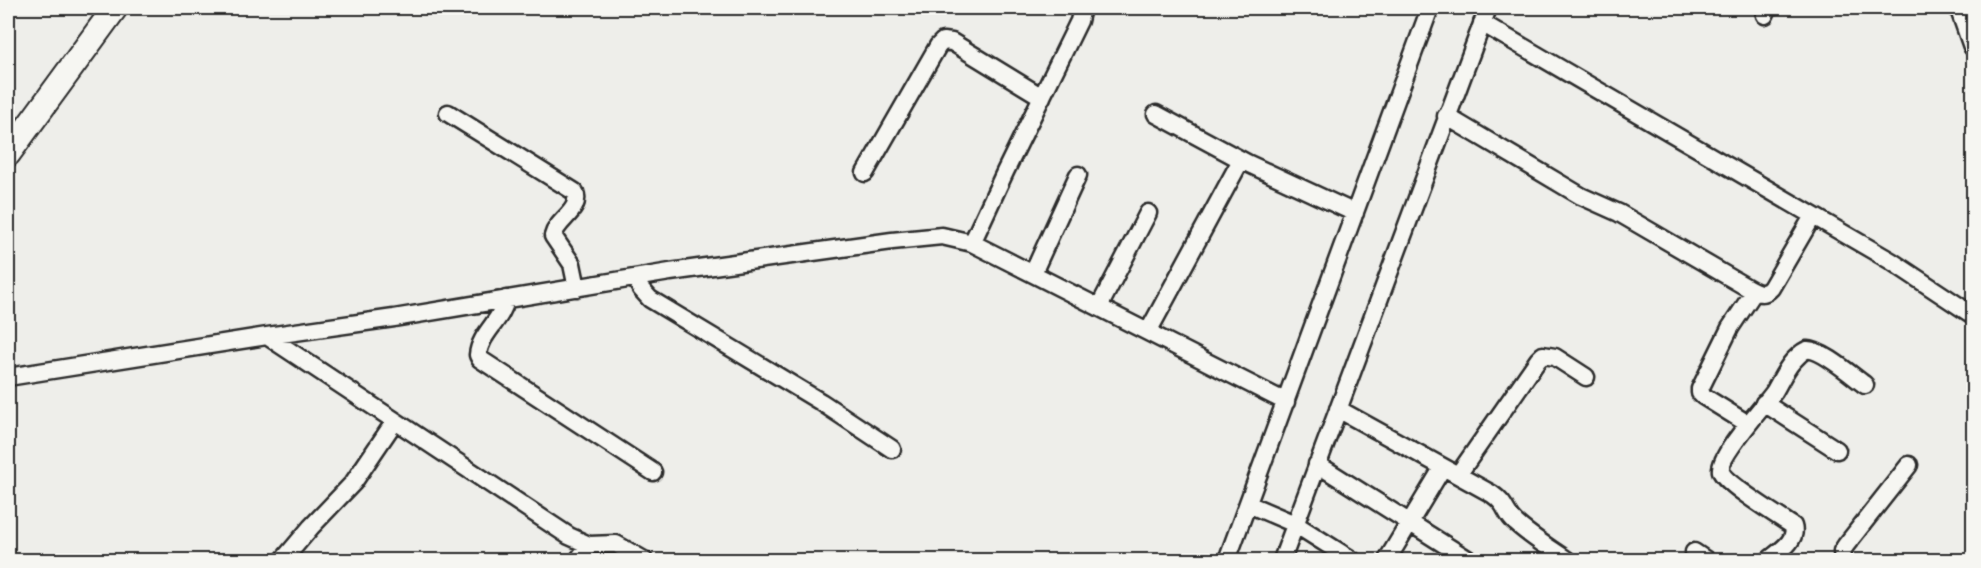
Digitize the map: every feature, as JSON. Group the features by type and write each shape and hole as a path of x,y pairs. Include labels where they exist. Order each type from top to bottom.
{"highway":[{"path":"8,154 115,8"}],"main road":[{"path":"1961,8 1974,45"}],"street":[{"path":"972,243 1079,21 1082,8"},
{"path":"1227,561 1254,507 1286,402 1430,8"},
{"path":"1282,561 1289,522 1317,464 1485,15 1891,261 1974,316"},
{"path":"865,173 943,41 952,42 1041,97"},
{"path":"448,113 575,192 576,206 554,231 553,236 572,264 577,288"},
{"path":"1156,114 1241,160 1355,213"},
{"path":"1446,116 1581,196 1619,213 1754,291 1764,293 1771,288 1814,216"},
{"path":"1148,332 1241,160"},
{"path":"1033,273 1078,175"},
{"path":"1099,307 1148,213"},
{"path":"8,378 635,278 923,237 957,238 972,243 1286,402"},
{"path":"635,278 650,299 821,402 892,449"},
{"path":"1748,424 1703,396 1700,389 1730,328 1754,291"},
{"path":"507,299 501,316 481,345 478,355 480,359 653,472"},
{"path":"267,336 561,531 589,546 616,544 644,561"},
{"path":"1769,561 1793,538 1795,533 1793,526 1723,476 1721,471 1725,459 1748,424 1774,392 1791,363 1805,350 1824,356 1865,385"},
{"path":"1387,561 1410,521 1543,355 1555,357 1586,377"},
{"path":"1764,403 1836,450"},
{"path":"1338,409 1502,501 1513,521 1567,561"},
{"path":"283,561 311,527 353,483 395,421"},
{"path":"1317,464 1410,521 1469,561"},
{"path":"1843,561 1842,551 1846,544 1910,465"},
{"path":"1254,507 1289,522 1352,561"},
{"path":"578,561 589,546"}]}
